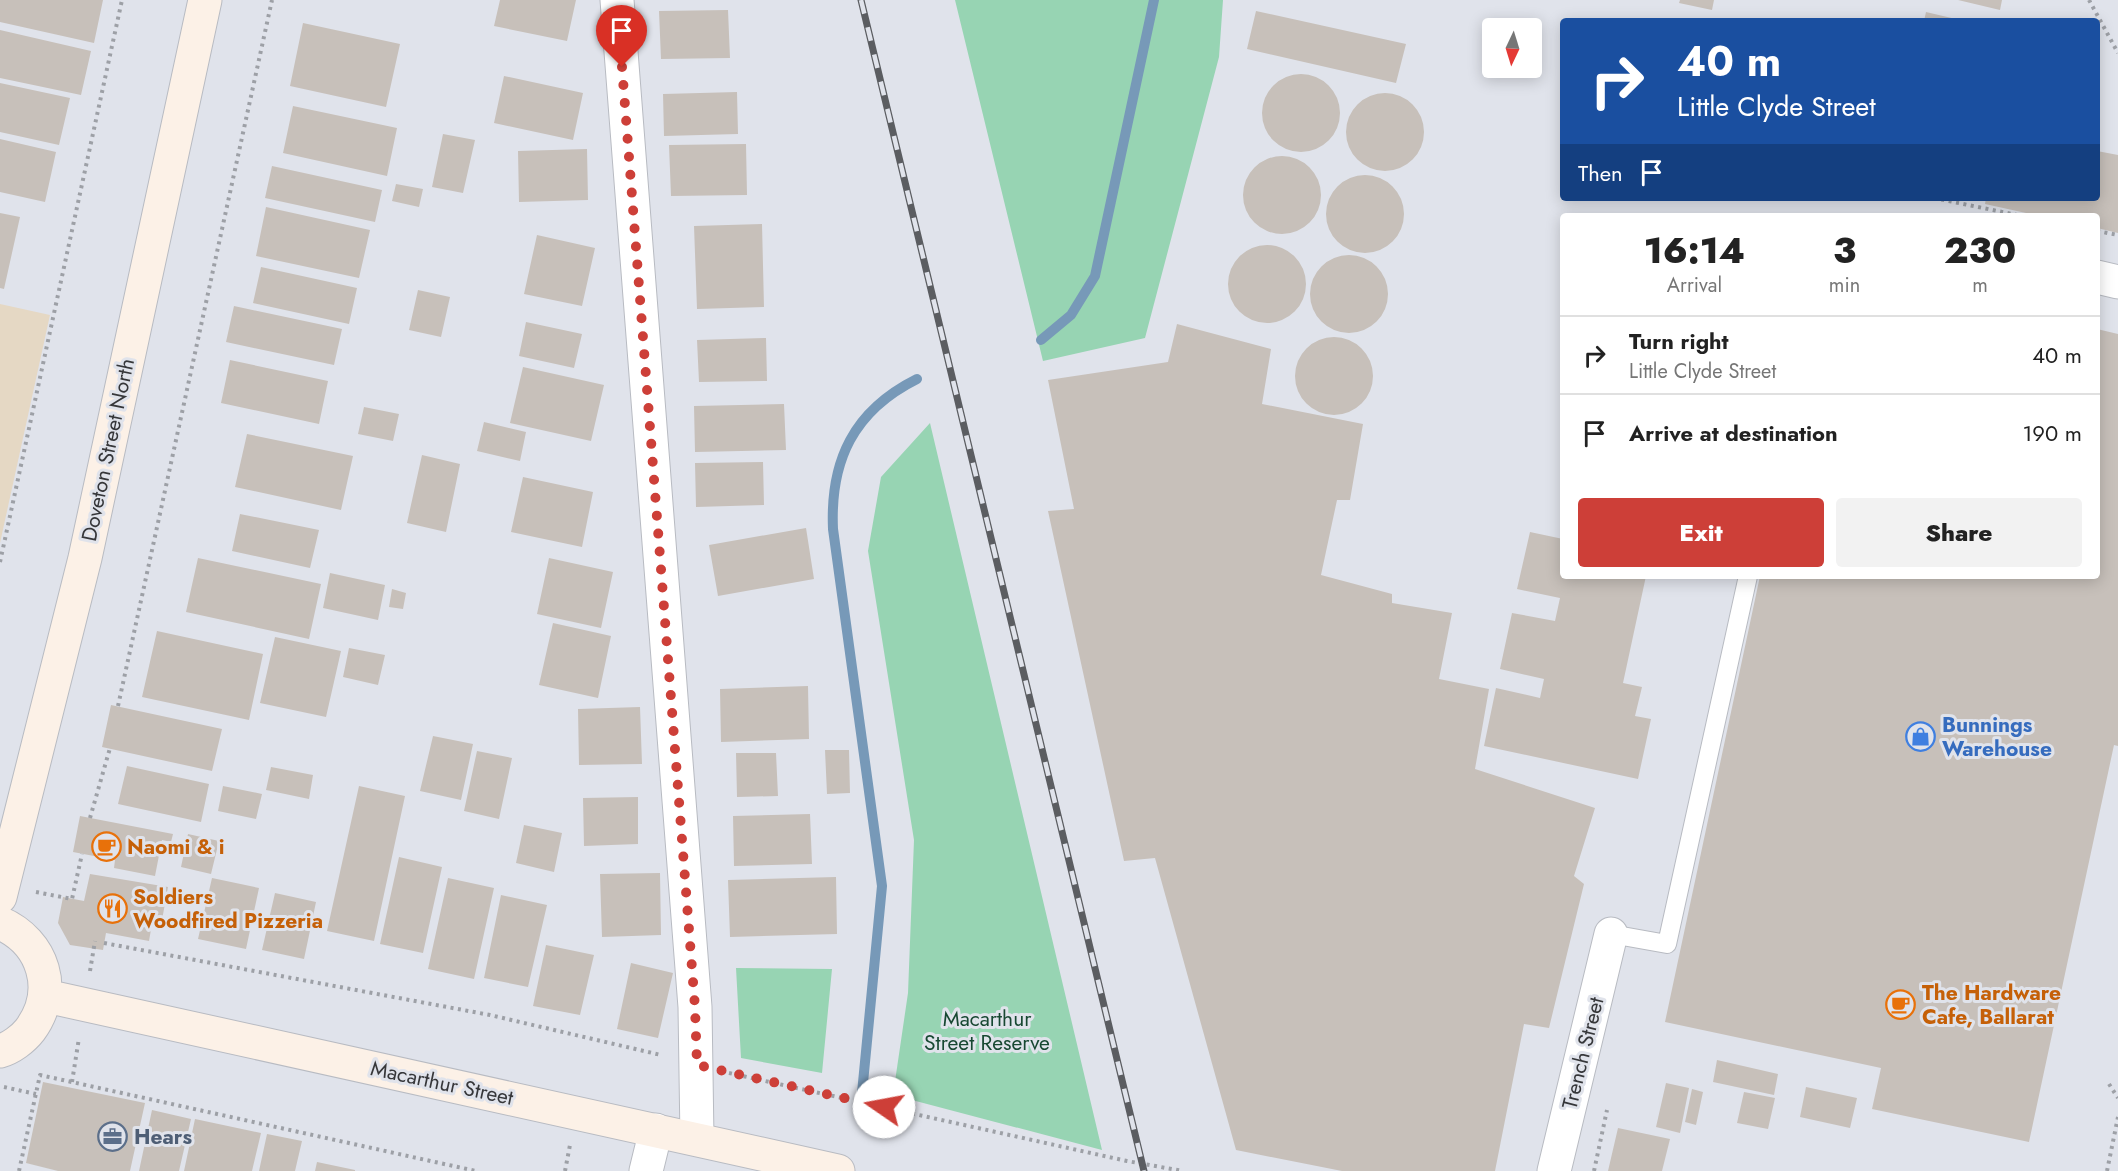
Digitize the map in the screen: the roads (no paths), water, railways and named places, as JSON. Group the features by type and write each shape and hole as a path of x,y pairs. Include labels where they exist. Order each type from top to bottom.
{"main road":[{"name":"Doveton Street North","path":"0,897 85,558 205,0"},
{"path":"0,923 13,928 28,941 39,957 45,976 46,996 39,1018 25,1037 0,1052"},
{"name":"Macarthur Street","path":"46,996 838,1171"}],"street":[{"path":"617,0 695,1007 697,1139"},
{"path":"2100,278 2118,282"},
{"name":"Trench Street","path":"1554,1171 1611,934"},
{"path":"646,1171 656,1130"}],"lane":[{"path":"1611,934 1667,944 1747,579"}],"waterway":[{"path":"1041,340 1071,315 1095,276 1154,0"},
{"path":"862,1093 882,886 833,529 833,504 841,460 850,440 876,406 917,379"}],"railway":[{"path":"861,0 1144,1171"}],"place":[{"name":"Bunnings Warehouse","path":"1921,737"},
{"name":"Naomi & i","path":"106,847"},
{"name":"Soldiers Woodfired Pizzeria","path":"112,909"},
{"name":"The Hardware Cafe, Ballarat","path":"1901,1005"},
{"name":"Hears","path":"113,1137"}],"park label":[{"name":"Macarthur Street Reserve","path":"987,1031"}]}
